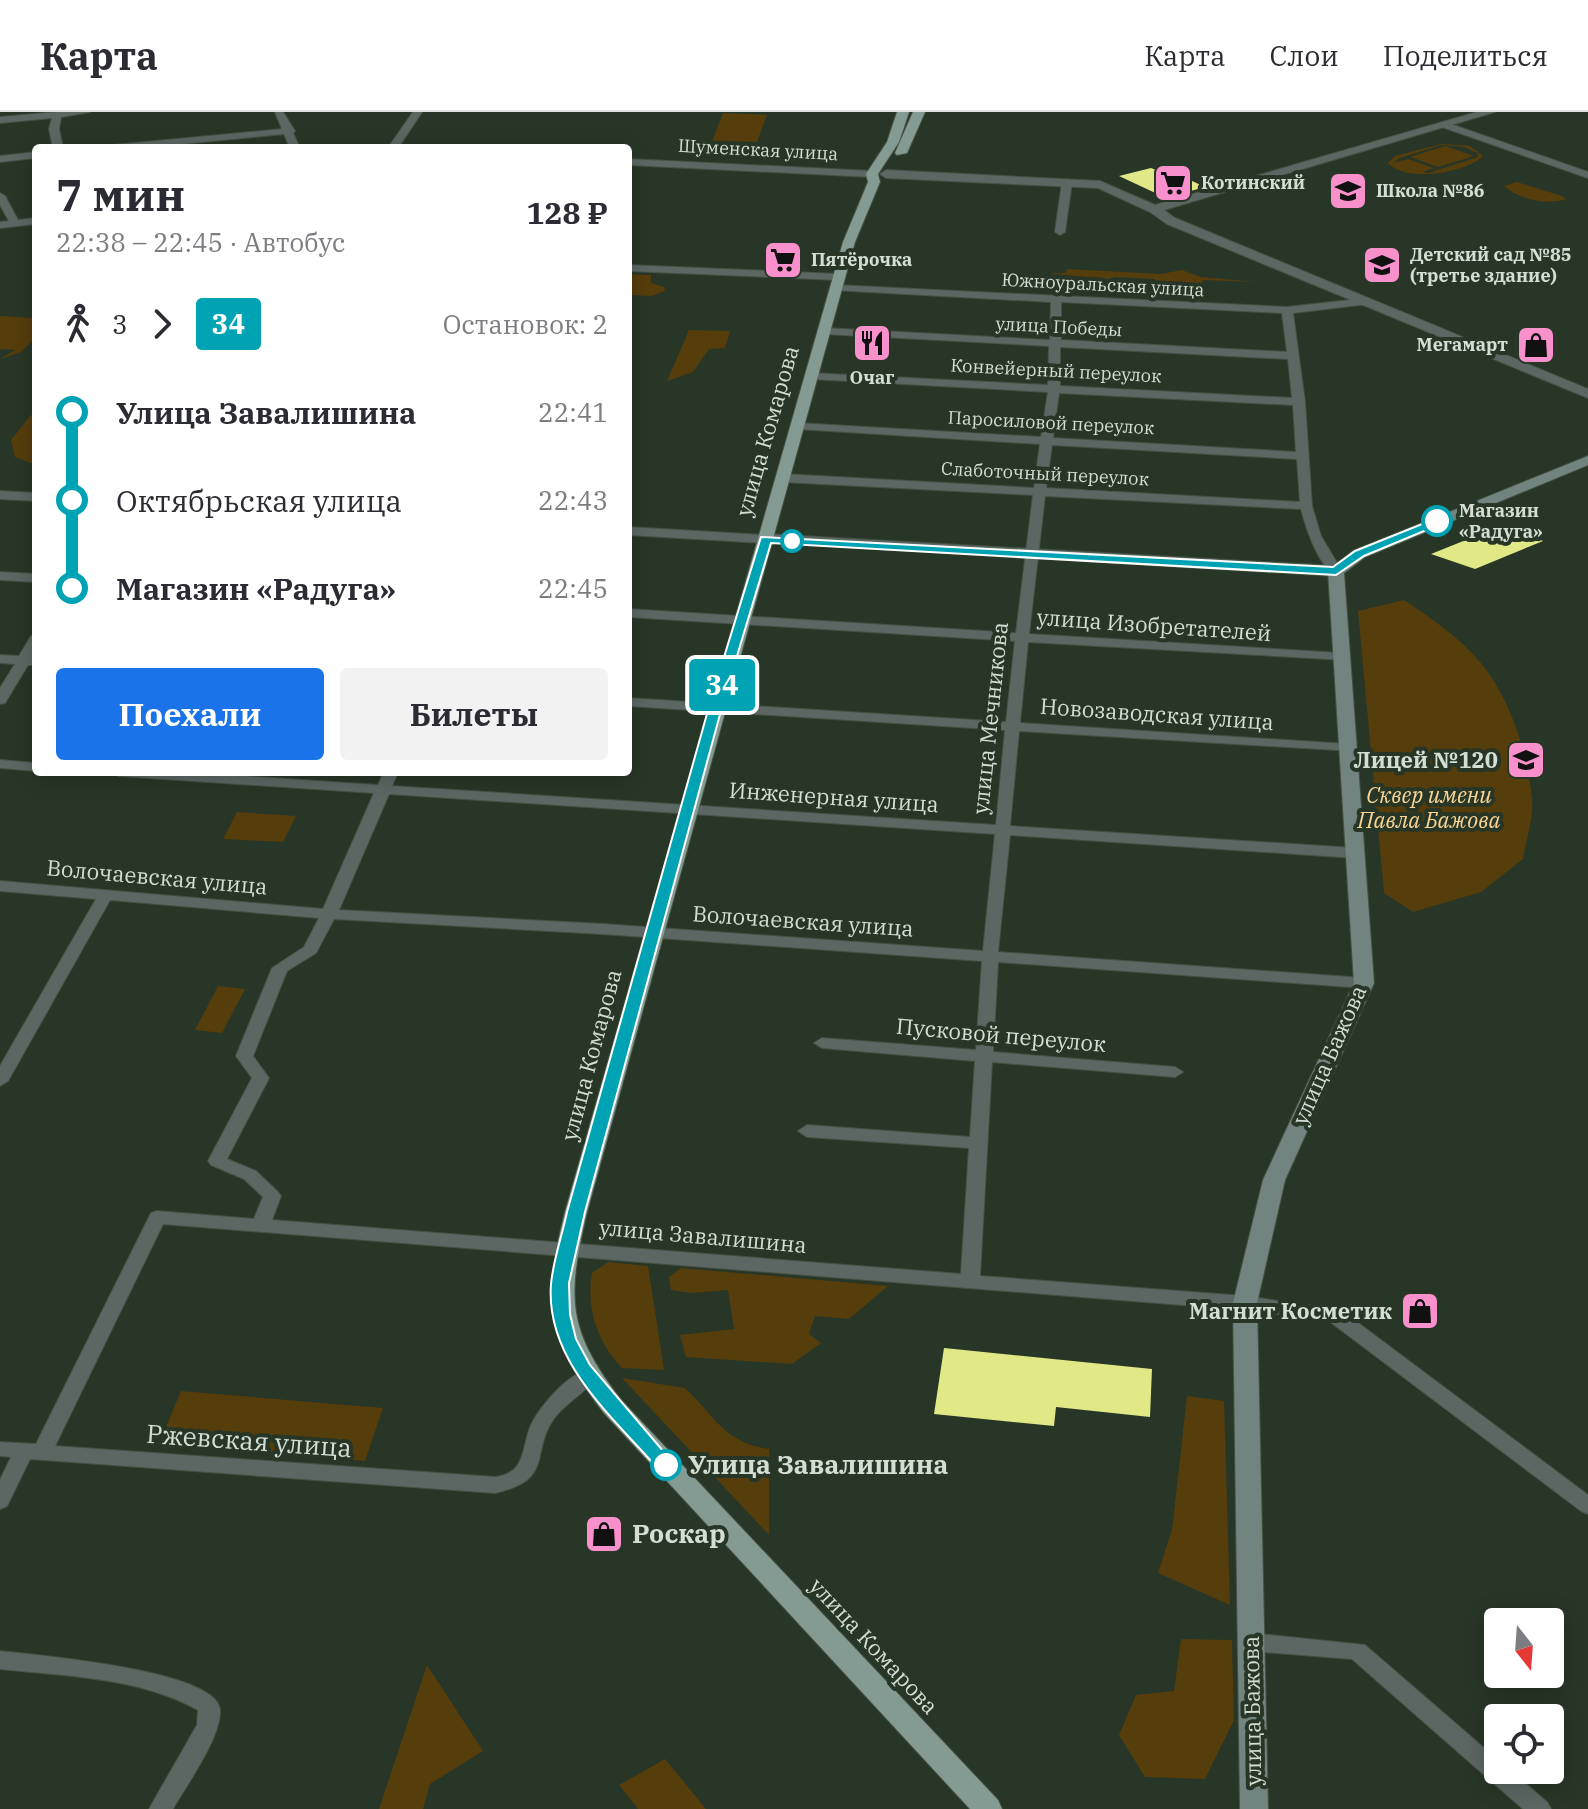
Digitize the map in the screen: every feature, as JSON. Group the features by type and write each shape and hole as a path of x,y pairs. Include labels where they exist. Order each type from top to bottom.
{"main road":[{"name":"улица Комарова","path":"903,112 893,142 855,224 715,708 567,1249 560,1283 561,1314 567,1339 587,1376 643,1441 988,1809"},
{"name":"улица Комарова","path":"878,177 907,141 919,112"},
{"path":"1336,571 1359,554 1588,460"},
{"name":"улица Бажова","path":"1254,1809 1245,1303 1274,1180 1364,983 1336,571"}],"street":[{"path":"0,120 86,112"},
{"path":"279,112 294,144"},
{"path":"396,144 418,112"},
{"path":"1154,209 1489,112"},
{"path":"57,115 54,129 57,144"},
{"path":"1445,125 1588,175"},
{"path":"205,144 290,131"},
{"path":"0,159 32,155"},
{"name":"Шуменская улица","path":"632,162 878,177"},
{"path":"878,177 1100,185 1154,209 1171,221 1588,394"},
{"path":"1060,232 1067,182"},
{"path":"0,196 15,224"},
{"path":"0,225 32,222"},
{"name":"Южноуральская улица","path":"632,268 1056,299 1287,310 1368,301"},
{"name":"улица Мечникова","path":"970,1282 990,957 1030,554 1054,389 1056,299"},
{"path":"1287,310 1299,402 1306,506 1315,536 1336,571"},
{"name":"улица Победы","path":"824,331 1057,346 1293,356"},
{"name":"Конвейерный переулок","path":"811,376 1299,402"},
{"name":"Паросиловой переулок","path":"797,426 1303,456"},
{"name":"Слаботочный переулок","path":"783,478 1306,506"},
{"path":"0,495 32,497"},
{"path":"632,531 1336,571"},
{"path":"0,576 32,578"},
{"name":"улица Изобретателей","path":"632,613 1341,657"},
{"path":"0,659 29,661"},
{"path":"0,700 29,661"},
{"name":"Новозаводская улица","path":"632,702 1348,748"},
{"path":"0,764 32,767"},
{"name":"Инженерная улица","path":"177,776 1355,853"},
{"path":"261,1225 272,1196 250,1175 217,1161 261,1078 244,1056 280,968 310,950 329,914 389,776"},
{"name":"Волочаевская улица","path":"0,886 329,914 654,932 1364,983"},
{"path":"0,1081 106,894"},
{"name":"Пусковой переулок","path":"822,1043 1175,1072"},
{"path":"807,1131 979,1143"},
{"name":"улица Завалишина","path":"33,1451 157,1217 1245,1303 1334,1315 1588,1506"},
{"name":"Ржевская улица","path":"0,1449 509,1484 522,1475 544,1416 587,1376"},
{"path":"0,1501 33,1451"},
{"path":"1250,1642 1357,1651 1539,1809"},
{"path":"0,1660 106,1671 194,1695 209,1706 208,1726 161,1809"}],"green space":[{"path":"723,113 767,115 757,142 712,141"},
{"path":"1441,144 1470,146 1483,156 1464,167 1450,171 1421,174 1408,173 1388,163 1395,156","holes":["1441,145 1464,147 1477,153 1478,157 1428,173 1423,172 1434,168 1408,159 1393,163"]},
{"path":"1445,146 1474,156 1438,167 1410,157"},
{"path":"1517,182 1566,199 1550,202 1533,200 1504,186"},
{"path":"1067,269 1161,274 1182,270 1201,277 1256,282 1203,280 1200,301 1189,298 1197,297 1198,286 1155,282 1155,279 1053,276 1054,273 1066,273"},
{"path":"632,274 651,275 651,283 664,287 665,291 651,296 632,295"},
{"path":"0,316 32,318 32,341 21,352 0,359 15,350 0,349"},
{"path":"689,330 730,331 725,348 709,349 693,372 667,381"},
{"path":"32,415 32,463 15,457 11,440"},
{"name":"Сквер имени Павла Бажова","path":"1404,600 1454,636 1491,676 1509,709 1522,745 1532,806 1523,859 1481,892 1413,912 1384,893 1358,611"},
{"path":"237,812 296,816 283,842 223,839"},
{"path":"218,986 245,989 222,1033 195,1030"},
{"path":"608,1262 648,1266 664,1370 622,1368 600,1336 592,1312 592,1273"},
{"path":"681,1268 888,1286 849,1319 815,1316 809,1334 821,1343 792,1364 686,1357 680,1335 734,1329 728,1290 692,1293 671,1290 669,1277"},
{"path":"622,1378 685,1388 730,1434 753,1446 769,1449 769,1535"},
{"path":"181,1391 383,1408 365,1461 159,1444"},
{"path":"1187,1396 1224,1401 1230,1605 1158,1573 1172,1530"},
{"path":"1181,1639 1232,1640 1234,1720 1205,1779 1145,1777 1119,1735 1136,1695 1174,1691"},
{"path":"427,1665 483,1751 430,1784 423,1809 379,1809"},
{"path":"665,1759 706,1809 638,1809 619,1785"}],"building":[{"name":"Котинский","path":"1151,168 1169,175 1175,173 1205,187 1166,198 1119,176"},
{"path":"1503,525 1543,541 1475,569 1431,554"},
{"path":"944,1348 1152,1369 1150,1417 1056,1407 1054,1426 934,1414"}],"bus line":[{"name":"34","path":"666,1465 583,1369 567,1339 561,1314 560,1283 576,1212 719,696 766,539 1336,571 1359,554 1437,521"}],"place":[{"name":"Котинский","path":"1173,183"},
{"name":"Школа №86","path":"1348,191"},
{"name":"Пятёрочка","path":"783,260"},
{"name":"Детский сад №85 (третье здание)","path":"1382,265"},
{"name":"Очаг","path":"872,343"},
{"name":"Мегамарт","path":"1536,345"},
{"name":"Магазин «Радуга»","path":"1437,521"},
{"name":"Лицей №120","path":"1526,760"},
{"name":"Магнит Косметик","path":"1420,1311"},
{"name":"Улица Завалишина","path":"666,1465"},
{"name":"Роскар","path":"604,1534"}]}
